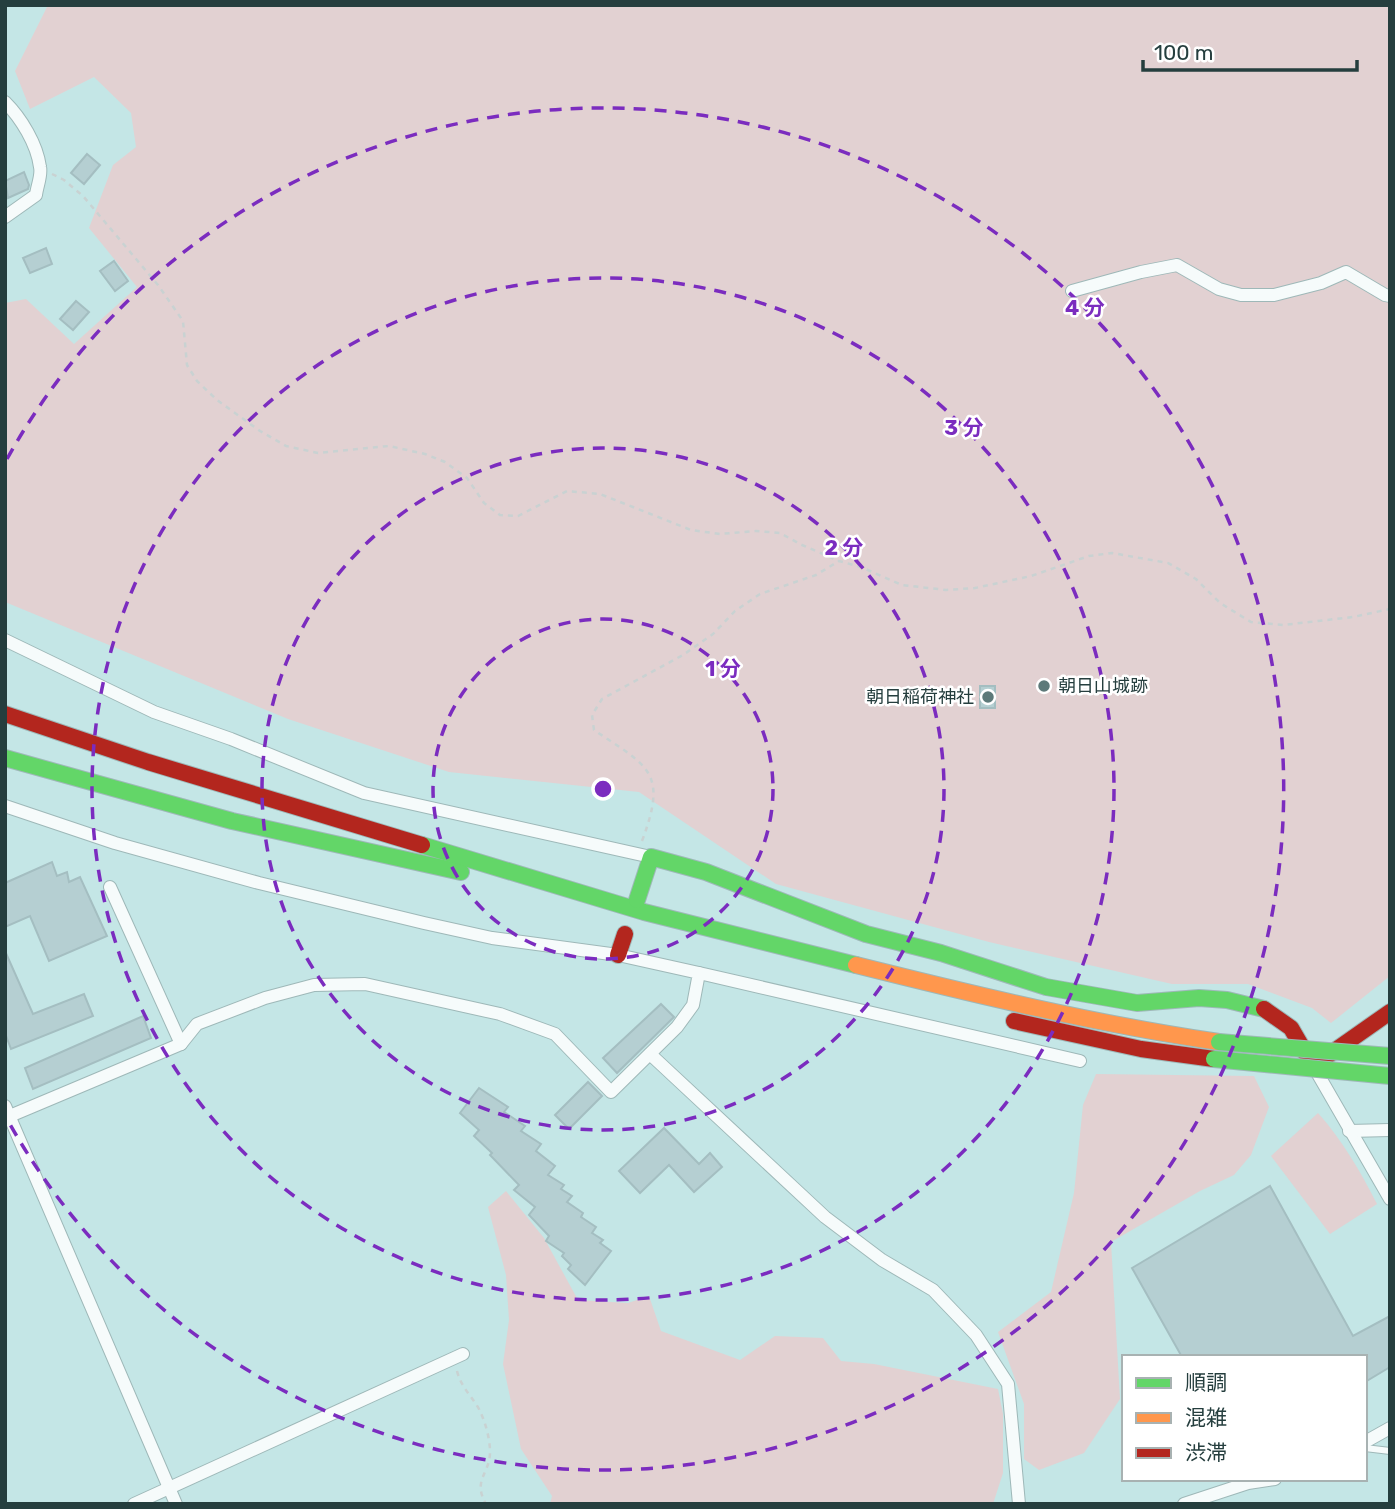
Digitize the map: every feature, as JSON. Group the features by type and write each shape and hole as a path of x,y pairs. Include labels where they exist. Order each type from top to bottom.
{"main road":[{"path":"5,701 170,768"},
{"path":"5,714 170,768 644,912 976,995 1144,1031 1219,1042 1390,1056"},
{"path":"5,729 142,776 633,926 933,1001"},
{"path":"5,758 342,849 461,872"},
{"path":"637,900 645,856 706,872 866,934 941,953 1046,987 1137,1003 1199,998 1262,1007 1291,1028 1313,1066 1390,1012"},
{"path":"618,955 625,934"},
{"path":"996,1016 1141,1049 1390,1076"}],"street":[{"path":"5,102 14,111 30,139 41,168 36,195 5,217"},
{"path":"1072,291 1177,265 1219,289 1241,295 1274,295 1321,283 1346,272 1390,296"},
{"path":"5,640 153,712 364,793 645,856"},
{"path":"5,806 116,844 272,886 492,938 618,955 1080,1061"},
{"path":"110,887 181,1044"},
{"path":"176,1504 7,1113 181,1044 197,1024 265,998 314,985 365,984 500,1014 555,1034 611,1092 677,1027 693,1005 699,973"},
{"path":"650,1054 825,1217 882,1261 933,1290 976,1335 1008,1384 1019,1504"},
{"path":"1313,1066 1390,1199"},
{"path":"1349,1131 1390,1130"},
{"path":"134,1504 458,1356"},
{"path":"1367,1441 1390,1428"},
{"path":"1184,1504 1262,1481"}],"lane":[{"path":"1367,1448 1390,1451"}],"path":[{"path":"41,168 64,180 83,196 158,285 184,321 187,365 197,381 217,400 286,446 318,453 389,446 425,454 445,462 467,478 484,503 500,516 518,516 567,491 600,494 691,530 720,534 756,531 780,533 839,561 861,567 902,585 946,590 997,583 1031,576 1089,556 1112,554 1168,563 1196,579 1220,603 1251,622 1283,625 1353,617 1390,609"},
{"path":"645,856 654,784 643,765 594,730 592,715 602,699 683,655 713,634 735,611 760,594 816,575 839,561"},
{"path":"458,1356 460,1385 478,1407 485,1421 490,1454 479,1493 486,1504"}],"shaded area":[{"path":"48,5 1390,5 1390,976 1331,1023 1312,1008 1248,984 1172,984 989,942 776,884 639,792 449,772 288,719 5,602 5,303 26,299 74,344 137,287 89,228 113,165 136,147 131,113 94,77 30,109 15,71"},
{"path":"1096,1074 1254,1076 1269,1107 1251,1155 1234,1175 1200,1191 1111,1242 1120,1399 1084,1453 1039,1470 1024,1459 1024,1404 998,1332 1051,1292 1074,1193 1083,1105"},
{"path":"1318,1113 1350,1157 1377,1204 1330,1234 1271,1156"},
{"path":"506,1191 544,1238 578,1300 628,1303 649,1296 661,1331 740,1360 775,1336 823,1338 841,1361 874,1364 998,1389 1003,1414 1003,1473 993,1504 550,1504 552,1496 521,1449 503,1364 509,1320 506,1275 488,1207"}],"building":[{"path":"87,154 100,165 84,184 71,173"},
{"path":"24,172 28,189 8,198 5,181"},
{"path":"46,248 52,264 30,273 23,258"},
{"path":"114,261 128,281 115,291 100,271"},
{"path":"76,301 89,312 73,330 60,319"},
{"name":"朝日稲荷神社","path":"980,686 995,686 995,708 980,708"},
{"path":"52,862 57,876 67,872 69,882 80,877 107,936 49,961 30,916 5,927 5,883"},
{"path":"5,951 33,1014 84,994 93,1016 11,1049 5,1033"},
{"path":"661,1004 674,1017 617,1073 603,1058"},
{"path":"143,1016 151,1038 33,1089 25,1068"},
{"path":"588,1082 602,1096 569,1129 555,1115"},
{"path":"479,1088 508,1107 504,1112 525,1126 521,1131 541,1144 536,1151 555,1166 548,1175 564,1185 561,1189 572,1196 567,1202 583,1213 581,1217 596,1227 592,1233 603,1240 600,1243 611,1251 585,1285 568,1269 571,1265 562,1256 564,1253 546,1241 549,1236 529,1215 535,1207 514,1190 519,1185 474,1136 479,1130 460,1113"},
{"path":"664,1128 699,1164 710,1153 722,1167 694,1192 669,1165 640,1193 619,1171"},
{"path":"1270,1186 1353,1336 1390,1316 1390,1367 1367,1381 1367,1355 1181,1355 1132,1268"}],"traffic: fast":[{"path":"5,758 232,821 461,872"},
{"path":"422,845 644,912 856,965"},
{"path":"637,900 651,857 706,872 866,934 941,953 1046,987 1137,1003 1199,998 1227,1000 1264,1009"},
{"path":"1219,1042 1390,1056"},
{"path":"1214,1059 1390,1076"}],"traffic: slow":[{"path":"856,965 1082,1018 1219,1042"}],"traffic: jam":[{"path":"5,714 148,762 422,845"},
{"path":"618,955 625,934"},
{"path":"1264,1009 1291,1028 1313,1066 1390,1012"},
{"path":"1014,1021 1141,1049 1214,1059"}],"place":[{"name":"朝日山城跡","path":"1044,686"},
{"name":"朝日稲荷神社","path":"988,697"}]}
